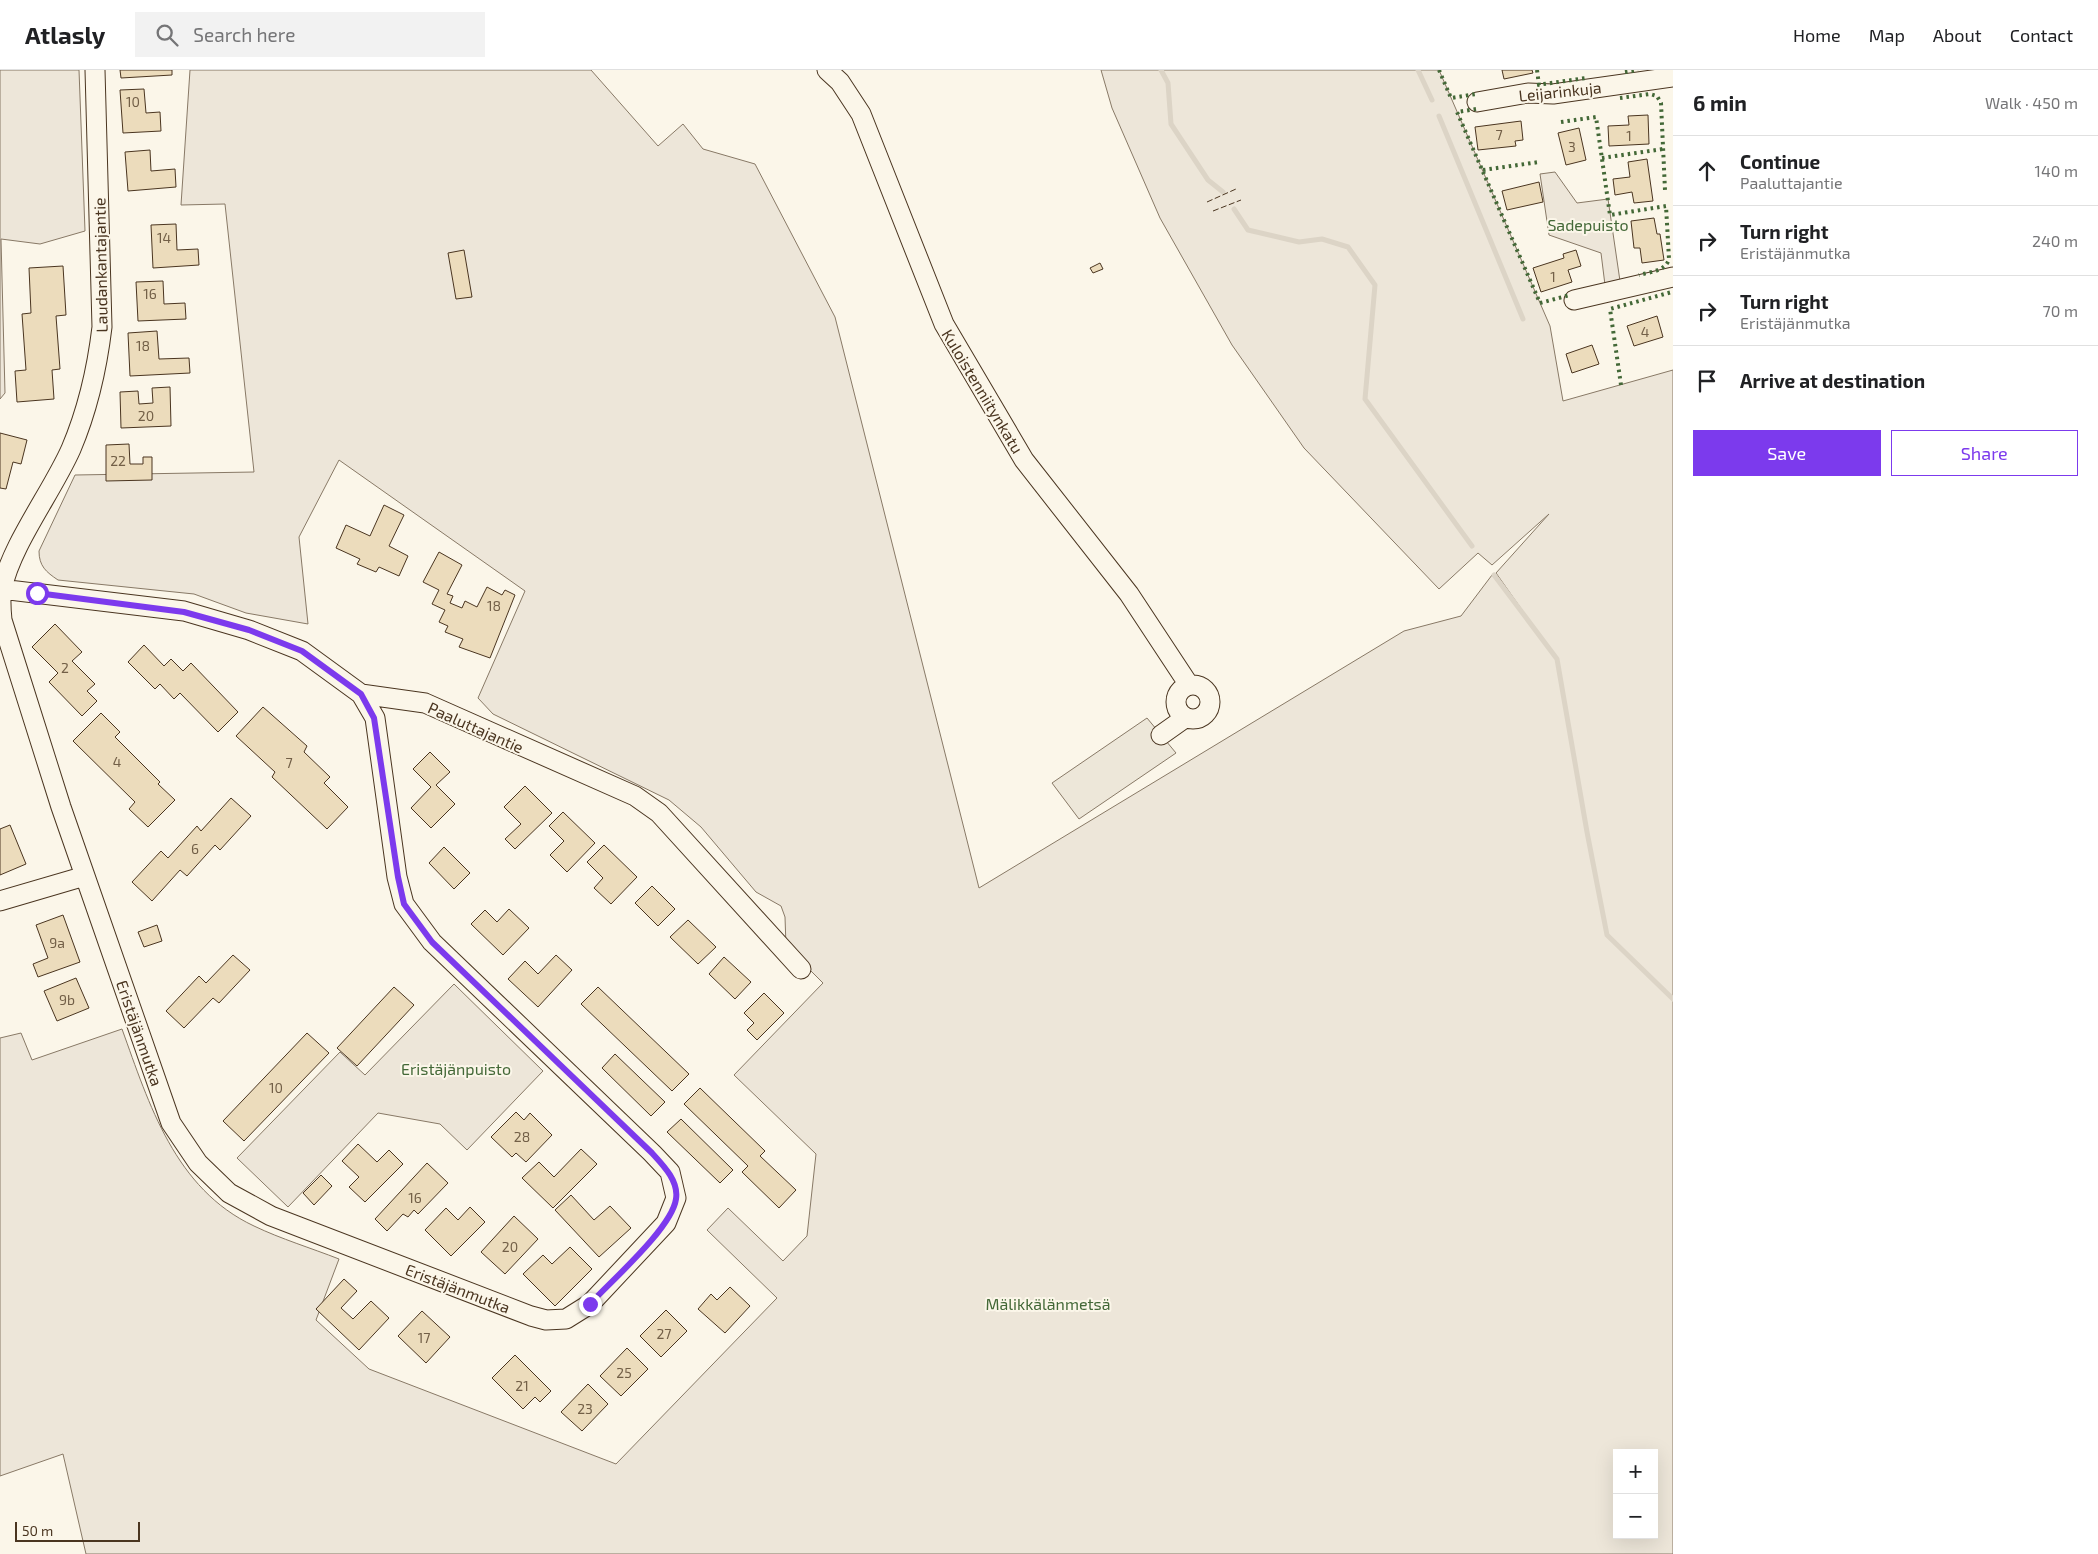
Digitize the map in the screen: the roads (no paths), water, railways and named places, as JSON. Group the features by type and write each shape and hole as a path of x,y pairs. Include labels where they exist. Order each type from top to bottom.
{"street":[{"name":"Laudankantajantie","path":"1,589 17,550 71,448 90,400 97,365 102,327 95,70"},
{"name":"Kuloistenniitynkatu","path":"826,70 840,82 861,114 944,324 1024,460 1129,594 1189,685"},
{"name":"Leijarinkuja","path":"1477,102 1528,93 1553,94 1673,77"},
{"path":"1574,300 1673,277"},
{"name":"Paaluttajantie","path":"1,589 184,612 249,630 302,651 361,694 425,703 635,796 659,813 801,969"},
{"name":"Eristäjänmutka","path":"1,589 2,620 86,876 171,1123 198,1163 229,1193 270,1216 531,1316 546,1320 566,1318 590,1304 666,1223 676,1198 670,1172 432,942 404,904 398,877 374,718 361,694"},
{"path":"1189,685 1203,687 1210,697 1209,708 1202,717 1196,719 1185,718 1177,710 1176,699 1181,689 1189,685"},
{"path":"1161,735 1185,718"},
{"path":"0,901 86,876"}],"waterway":[{"path":"1161,70 1168,83 1171,124 1208,180 1223,192"},
{"path":"1418,70 1432,100"},
{"path":"1439,116 1523,319"},
{"path":"1234,209 1248,230 1299,242 1322,239 1348,247 1375,285 1365,399 1472,546"},
{"path":"1494,575 1557,659 1607,935 1673,999"}],"park label":[{"name":"Sadepuisto","path":"1588,224"},
{"name":"Eristäjänpuisto","path":"456,1068"},
{"name":"Mälikkälänmetsä","path":"1048,1303"}]}
